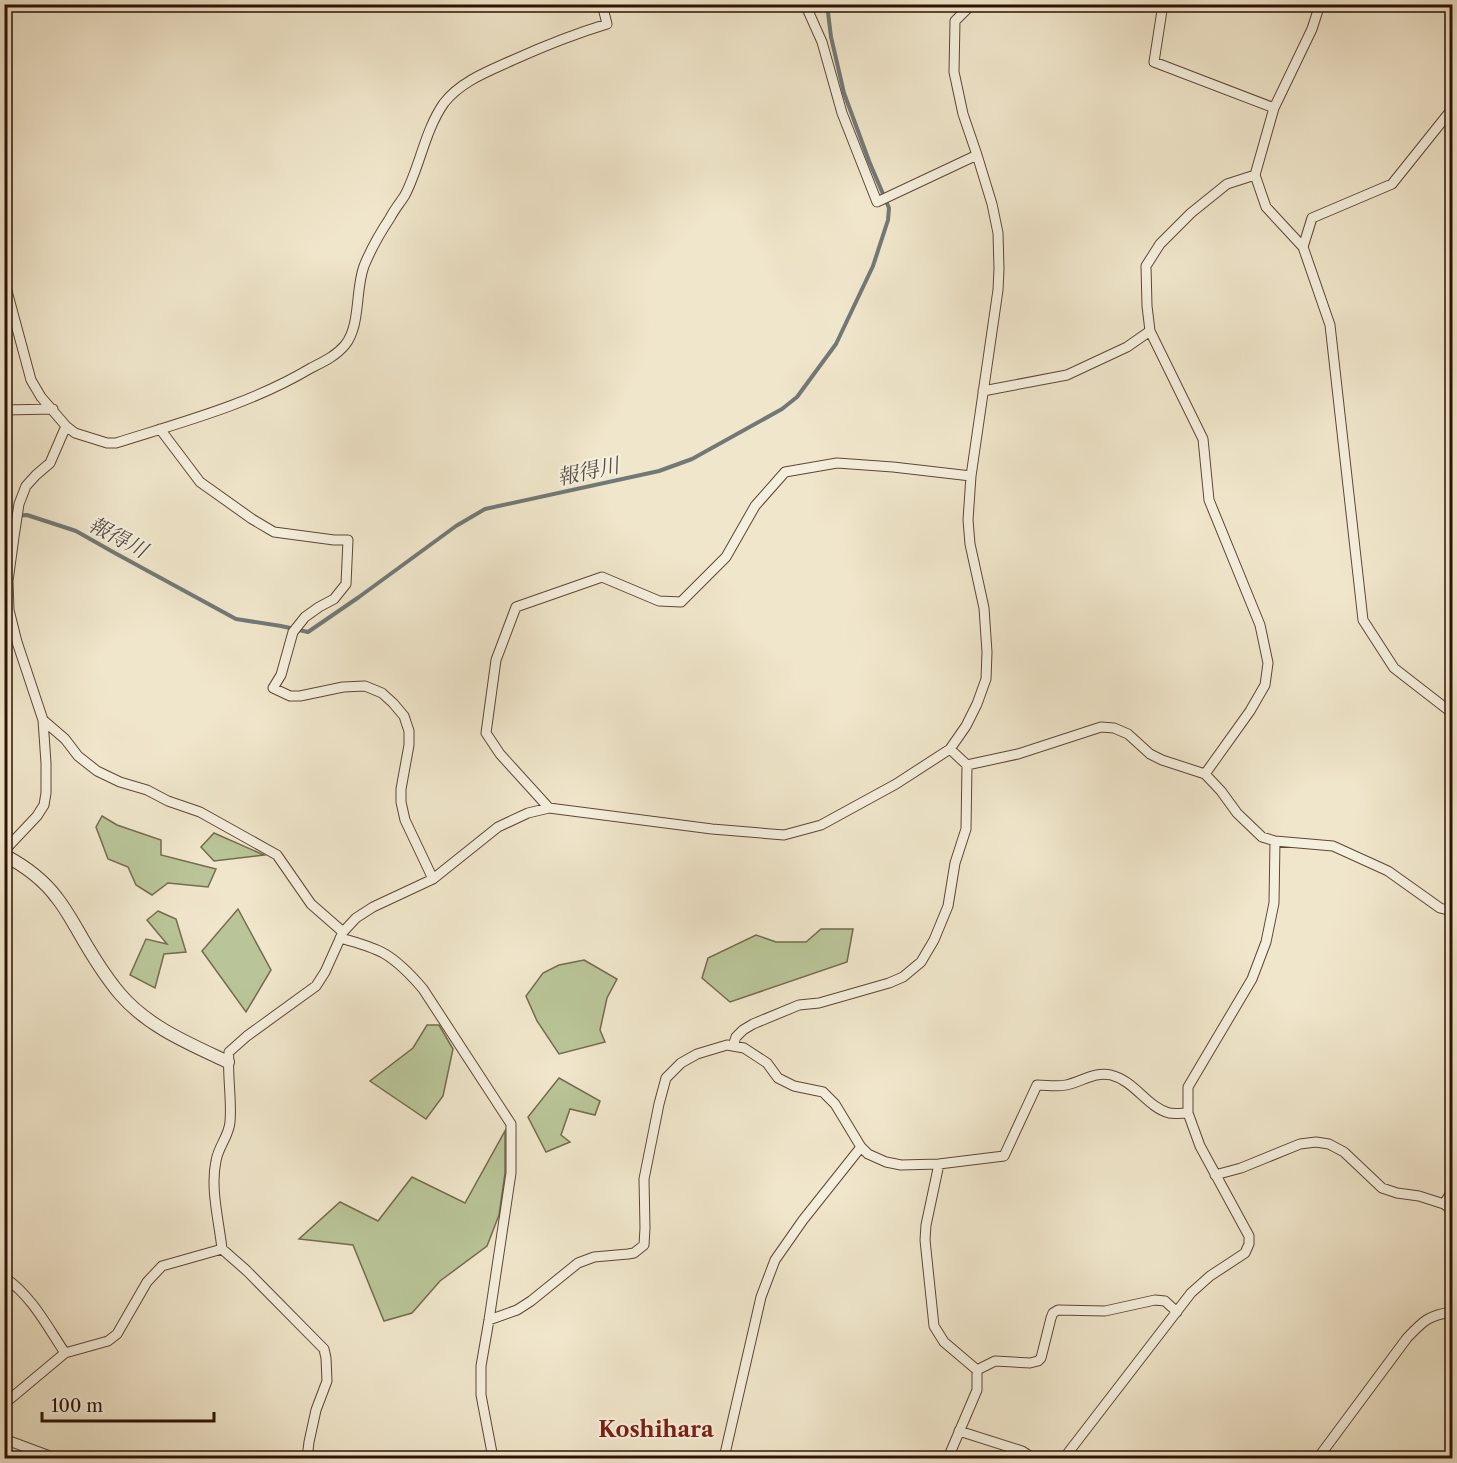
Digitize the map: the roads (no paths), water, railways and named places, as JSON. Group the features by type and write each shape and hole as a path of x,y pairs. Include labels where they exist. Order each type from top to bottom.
{"street":[{"path":"4,280 31,381 41,397 75,433 107,443 116,443 255,397 299,376 334,355 346,344 352,330 361,273 389,219 405,195 431,128 444,103 477,76 578,32 607,24 602,4"},
{"path":"805,4 822,42 843,113 876,202 977,155"},
{"path":"307,1458 316,1410 327,1382 324,1349 222,1249 213,1179 216,1158 230,1123 229,1052 247,1036 316,986 325,972 341,935 356,918 372,907 433,879 498,827 528,813 549,808 712,829 784,835 821,825 896,784 950,749 966,726 977,704 986,679 987,652 984,608 970,544 968,520 971,476 998,290 999,269 998,233 992,204 963,114 954,72 955,21 972,4"},
{"path":"1163,4 1154,62 1274,108"},
{"path":"1320,4 1312,29 1274,108 1256,175 1266,207 1303,246 1330,325 1363,620 1394,668 1452,713"},
{"path":"1303,246 1312,218 1392,184 1452,109"},
{"path":"1205,774 1250,711 1265,685 1268,663 1260,625 1209,500 1203,439 1150,331 1146,266 1160,244 1191,213 1227,184 1256,175"},
{"path":"983,391 1067,375 1127,347 1150,331"},
{"path":"4,410 53,409"},
{"path":"66,426 50,463 26,486 19,504 8,581 9,610 17,642 44,720 46,793 44,805 37,816 4,853 38,877 57,898 96,962 121,995 145,1017 182,1041 228,1062"},
{"path":"160,429 200,482 274,532 348,540 346,584 334,599 306,617 293,632 282,675 273,688 290,696 300,696 344,687 365,686 382,693 404,716 409,731 409,745 401,789 401,802 405,820 433,879"},
{"path":"549,808 500,754 486,733 496,660 516,607 602,577 659,601 681,603 726,557 754,506 785,472 837,463 971,476"},
{"path":"44,720 65,739 78,756 97,771 200,812 277,855 311,904 341,935 385,954 406,970 423,989 511,1124 511,1173 481,1366 481,1395 493,1458"},
{"path":"967,765 1040,747 1101,727 1114,728 1128,734 1150,754 1205,774 1237,813 1262,837 1275,841 1332,846 1388,871 1440,908 1452,911"},
{"path":"733,1046 736,1037 753,1024 799,1005 819,1003 889,983 903,977 921,962 934,940 948,906 955,863 966,829 967,765 950,749"},
{"path":"1064,1458 1191,1293 1210,1276 1245,1253 1249,1244 1249,1236 1200,1146 1188,1113 1188,1088 1252,979 1266,942 1274,903 1275,841"},
{"path":"489,1320 517,1310 578,1263 594,1257 634,1253 644,1245 644,1179 666,1078 681,1063 697,1054 728,1045 744,1048 767,1063 778,1078 794,1086 823,1092 835,1104 861,1147 868,1154 886,1162 901,1165 939,1164 1004,1156 1038,1085 1065,1085 1094,1075 1107,1074 1119,1077 1134,1086 1157,1107 1170,1113 1188,1113"},
{"path":"1215,1175 1241,1168 1300,1144 1316,1142 1329,1144 1344,1152 1382,1188 1419,1196 1448,1207 1452,1191"},
{"path":"724,1458 761,1297 775,1260 810,1211 861,1147"},
{"path":"939,1164 925,1240 934,1326 944,1342 977,1370"},
{"path":"4,1404 65,1353 108,1341 117,1334 147,1282 162,1266 222,1249"},
{"path":"4,1277 28,1296 65,1353"},
{"path":"977,1370 995,1361 1030,1363 1038,1361 1041,1358 1051,1318 1058,1310 1105,1311 1155,1300 1166,1301 1177,1312"},
{"path":"1318,1458 1407,1338 1423,1321 1441,1313 1452,1312"},
{"path":"948,1458 976,1390 977,1370"},
{"path":"959,1431 1022,1451 1034,1458"},
{"path":"4,1439 55,1458"}],"waterway":[{"name":"報得川","path":"4,518 27,515 76,531 236,619 308,632 456,526 485,509 659,471 692,459 782,409 797,397 836,344 873,266 888,220 889,208 844,93 831,37 827,4"}],"district":[{"name":"Koshihara","path":"656,1429"}]}
